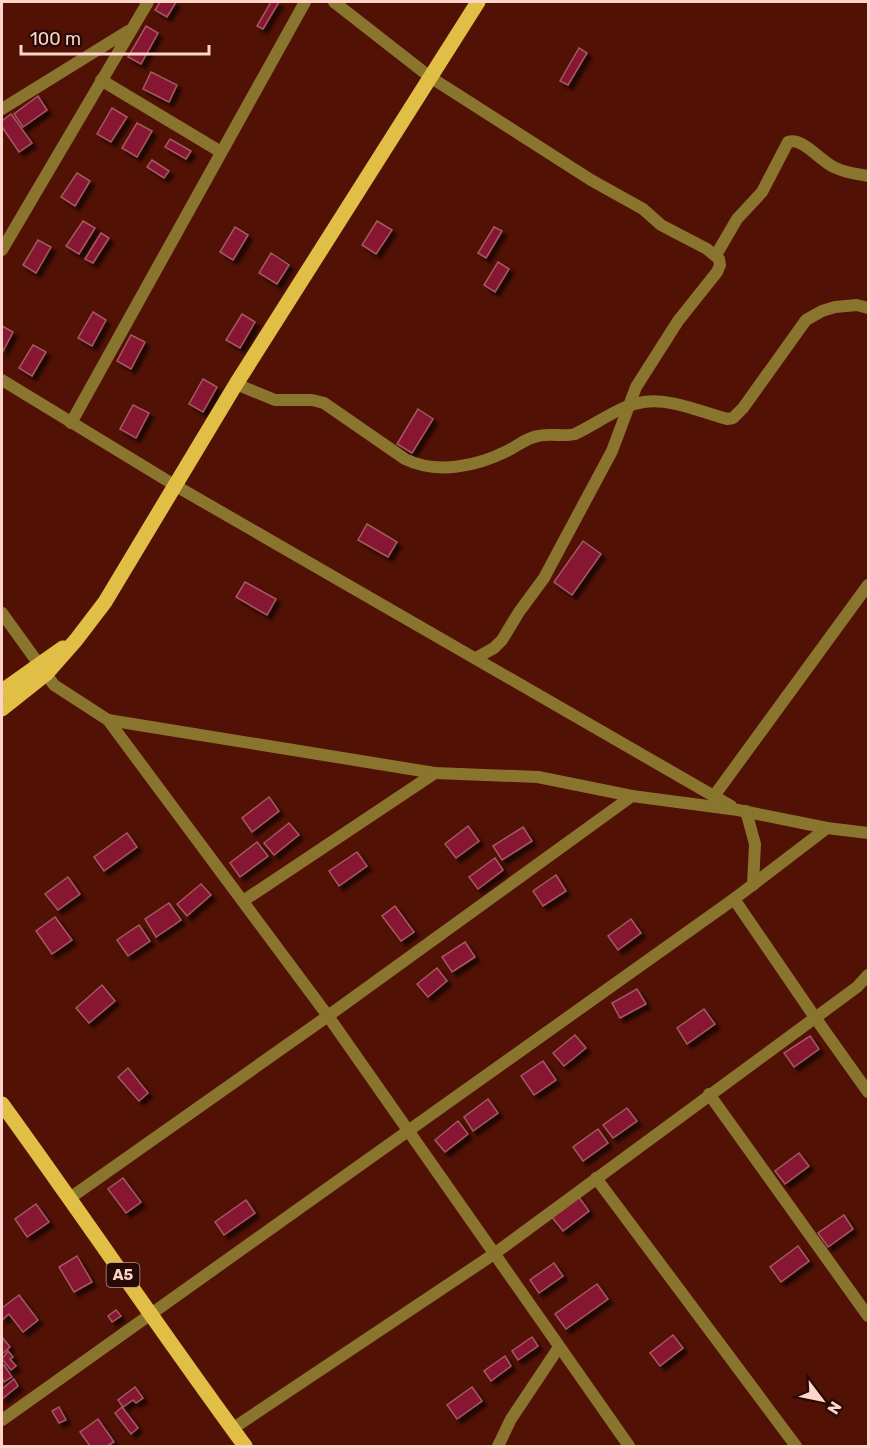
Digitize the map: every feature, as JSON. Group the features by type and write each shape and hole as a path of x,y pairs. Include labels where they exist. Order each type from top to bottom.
{"main road":[{"path":"2,709 42,669 76,640 105,602 236,384 478,2"},
{"path":"2,691 42,669"},
{"name":"A5","path":"2,1104 70,1198 149,1314 245,1446"}],"street":[{"path":"2,250 130,29 148,2"},
{"path":"72,423 305,2"},
{"path":"334,2 430,77 591,180 643,209 661,225 716,255 719,259 720,265 717,272 672,329 636,387 612,451 544,578 502,640 494,648 476,658"},
{"path":"2,109 130,29"},
{"path":"101,80 221,152"},
{"path":"716,255 737,219 762,192 788,142 802,143 822,162 836,168 868,176"},
{"path":"236,384 275,400 319,401 417,465 446,467 472,464 509,450 522,441 539,435 567,436 628,406 643,402 670,403 727,419 733,418 743,408 806,320 835,307 868,308"},
{"path":"2,380 176,486 742,810 756,844 753,885"},
{"path":"714,796 868,585"},
{"path":"2,614 54,685 108,720 328,1016 629,1446"},
{"path":"108,720 435,773 538,777 632,796 742,810 827,828 868,833"},
{"path":"243,901 435,773"},
{"path":"70,1198 328,1016 632,796"},
{"path":"2,1420 734,899 827,828"},
{"path":"734,899 868,1092"},
{"path":"232,1429 494,1254 856,987 868,975"},
{"path":"709,1094 868,1316"},
{"path":"596,1178 796,1446"},
{"path":"498,1446 512,1419 559,1347"}],"building":[{"path":"160,2 176,2 167,17 155,10"},
{"path":"271,2 279,2 263,29 257,26"},
{"path":"146,26 158,33 141,64 128,57"},
{"path":"579,48 587,53 568,85 560,81"},
{"path":"151,72 177,85 169,102 143,89"},
{"path":"38,96 47,110 23,127 14,114"},
{"path":"112,108 127,117 111,142 97,134"},
{"path":"11,114 32,143 19,152 2,127 2,121"},
{"path":"137,123 152,131 137,157 122,148"},
{"path":"170,139 191,151 186,159 165,147"},
{"path":"152,160 169,171 164,178 147,167"},
{"path":"77,173 90,181 75,206 61,197"},
{"path":"83,221 95,228 79,254 66,246"},
{"path":"377,221 392,230 376,254 362,245"},
{"path":"235,227 248,235 233,260 220,252"},
{"path":"494,227 502,231 486,258 478,253"},
{"path":"101,233 109,238 93,263 85,259"},
{"path":"38,240 51,247 36,273 23,265"},
{"path":"271,253 289,265 277,284 259,273"},
{"path":"498,262 509,269 495,292 484,285"},
{"path":"93,312 106,320 92,346 78,338"},
{"path":"242,314 255,322 240,348 226,340"},
{"path":"2,326 13,332 2,353"},
{"path":"131,335 145,342 131,369 117,361"},
{"path":"33,345 46,352 32,376 19,368"},
{"path":"203,379 217,387 203,412 189,404"},
{"path":"133,405 149,413 136,438 120,429"},
{"path":"418,409 433,419 412,453 397,444"},
{"path":"367,524 397,542 388,557 358,540"},
{"path":"583,541 601,554 572,595 554,582"},
{"path":"245,582 276,599 267,615 236,597"},
{"path":"269,797 279,811 252,832 242,818"},
{"path":"289,823 299,835 274,855 264,843"},
{"path":"468,826 479,841 456,858 445,844"},
{"path":"523,827 532,841 502,860 493,846"},
{"path":"127,833 137,847 104,871 94,857"},
{"path":"257,842 268,856 240,877 230,863"},
{"path":"357,852 367,866 339,886 329,871"},
{"path":"495,858 503,870 478,889 469,877"},
{"path":"556,875 566,891 543,906 533,891"},
{"path":"68,877 80,894 58,910 45,894"},
{"path":"201,884 211,895 187,916 177,904"},
{"path":"169,903 181,920 156,937 145,919"},
{"path":"395,906 414,932 401,941 382,916"},
{"path":"55,917 72,940 52,954 36,931"},
{"path":"631,919 641,933 618,950 608,936"},
{"path":"139,925 150,941 128,956 117,940"},
{"path":"465,942 475,957 452,972 442,957"},
{"path":"437,968 447,981 428,997 417,984"},
{"path":"102,985 115,1001 89,1023 76,1008"},
{"path":"637,989 646,1004 620,1018 612,1003"},
{"path":"704,1009 715,1024 687,1044 677,1028"},
{"path":"575,1035 586,1048 564,1066 553,1053"},
{"path":"810,1036 819,1049 794,1067 784,1053"},
{"path":"543,1061 556,1080 534,1095 521,1076"},
{"path":"128,1068 148,1093 139,1101 118,1077"},
{"path":"488,1099 498,1113 473,1131 464,1117"},
{"path":"627,1108 637,1121 613,1138 603,1125"},
{"path":"458,1121 468,1134 445,1152 435,1140"},
{"path":"598,1129 608,1143 583,1161 573,1147"},
{"path":"799,1153 809,1166 785,1184 775,1171"},
{"path":"123,1178 141,1202 126,1213 108,1189"},
{"path":"578,1196 589,1211 563,1231 552,1217"},
{"path":"246,1200 255,1213 224,1235 215,1222"},
{"path":"36,1204 49,1222 27,1237 15,1219"},
{"path":"844,1215 853,1229 828,1247 818,1233"},
{"path":"798,1246 809,1261 781,1282 770,1267"},
{"path":"77,1256 92,1282 74,1292 59,1267"},
{"path":"554,1263 563,1276 539,1293 530,1280"},
{"path":"597,1284 608,1299 566,1329 555,1314"},
{"path":"19,1295 38,1320 23,1332 9,1314 2,1320 2,1308"},
{"path":"116,1310 121,1316 112,1322 108,1316"},
{"path":"673,1335 683,1348 660,1366 650,1353"},
{"path":"2,1337 10,1347 2,1354"},
{"path":"532,1337 538,1346 518,1360 512,1351"},
{"path":"8,1351 13,1357 10,1359 16,1366 11,1370 2,1359"},
{"path":"505,1356 511,1366 491,1381 484,1371"},
{"path":"4,1365 12,1377 4,1382 2,1366"},
{"path":"14,1379 18,1386 2,1399 2,1389"},
{"path":"135,1387 143,1398 136,1403 133,1400 123,1407 118,1400"},
{"path":"472,1387 482,1401 457,1419 447,1405"},
{"path":"59,1407 66,1420 59,1423 52,1411"},
{"path":"122,1407 138,1428 131,1434 115,1413"},
{"path":"98,1419 114,1442 107,1446 90,1446 80,1432"}]}
